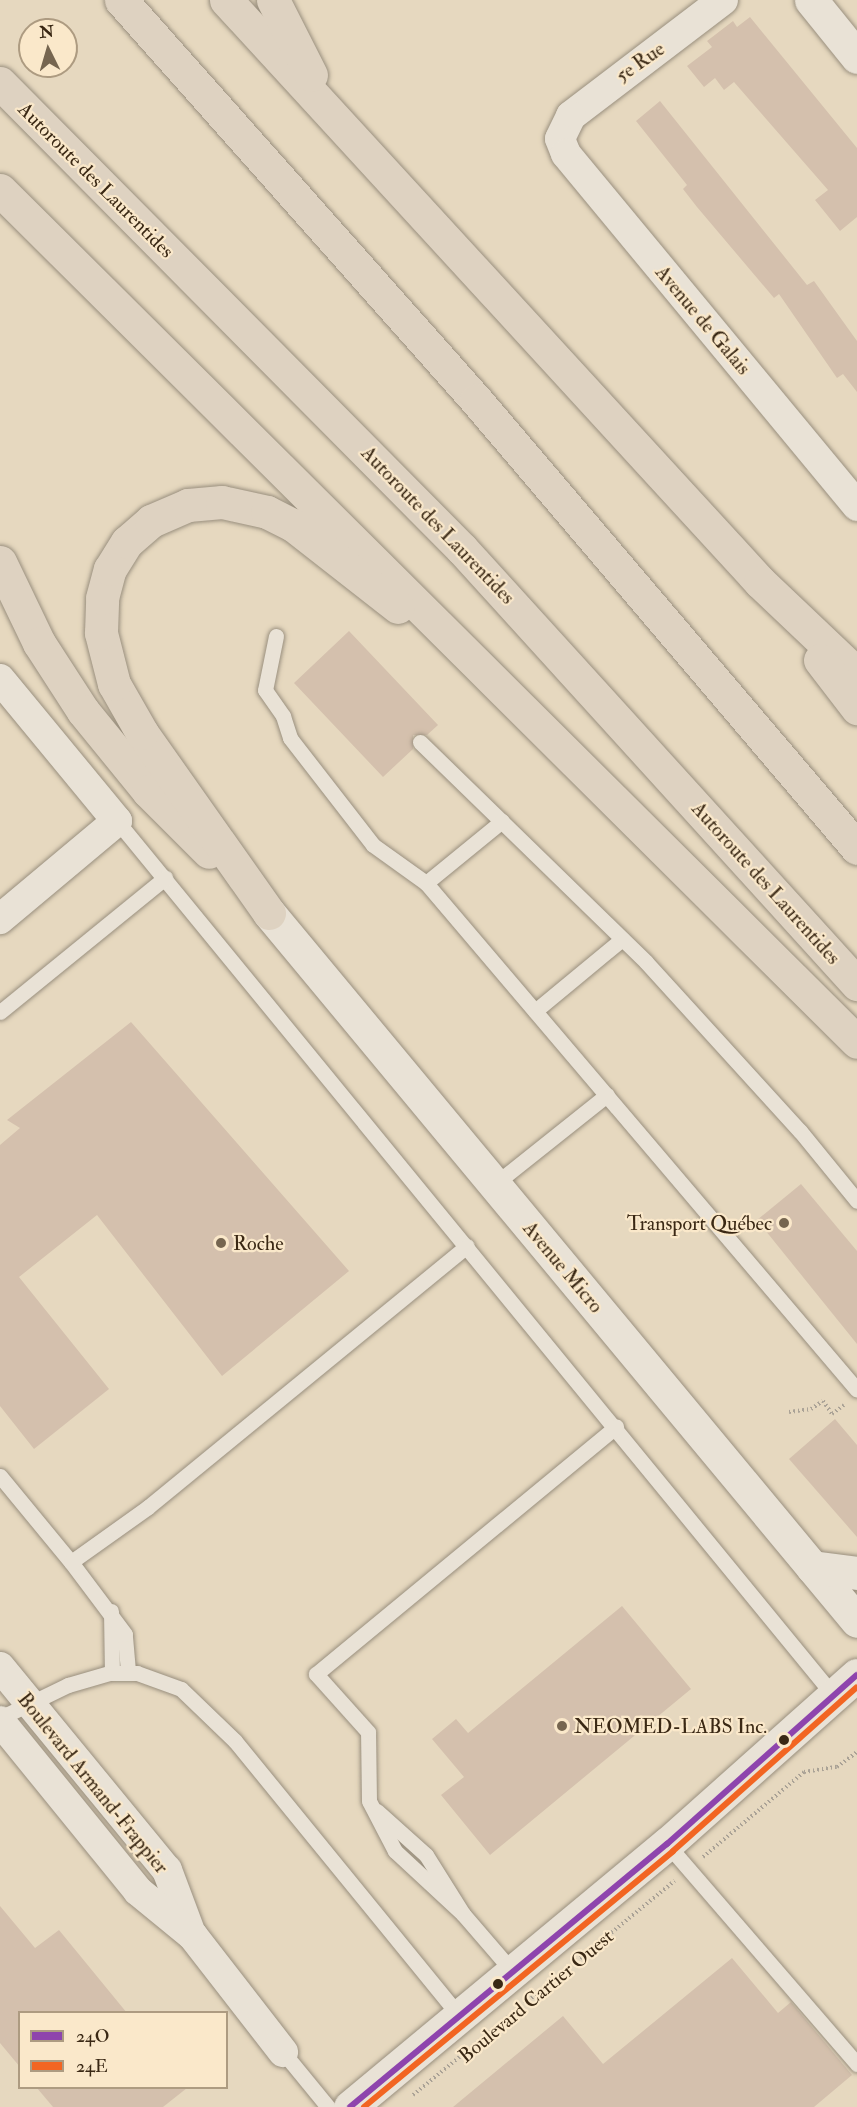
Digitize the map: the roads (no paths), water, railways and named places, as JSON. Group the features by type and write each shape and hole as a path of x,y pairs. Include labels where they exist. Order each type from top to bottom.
{"highway":[{"path":"121,0 468,391 857,848"},
{"path":"226,0 326,106 760,582 857,674"},
{"path":"273,0 326,106"},
{"name":"Autoroute des Laurentides","path":"0,83 478,565 857,984"},
{"path":"0,190 857,1042"},
{"path":"269,913 142,733 110,675 101,633 102,598 115,560 141,528 169,511 212,502 245,506 283,519 321,544 529,714"},
{"path":"0,562 39,643 90,720 148,791 269,913"},
{"path":"760,582 857,708"}],"street":[{"name":"5e Rue","path":"561,129 622,73 723,0"},
{"path":"811,0 857,57"},
{"name":"Avenue de Galais","path":"561,129 566,154 857,506"},
{"path":"0,679 117,821 0,919"},
{"name":"Avenue Micro","path":"269,913 857,1621"},
{"path":"812,1567 857,1574"},
{"name":"Boulevard Armand-Frappier","path":"0,1667 27,1703 167,1870 193,1936"},
{"name":"Boulevard Cartier Ouest","path":"350,2107 667,1844 845,1685"},
{"name":"Boulevard Armand-Frappier","path":"0,1720 138,1891 193,1936 291,2062"}],"lane":[{"path":"276,636 265,690 284,716 290,738 373,845 426,883 607,1095 853,1396"},
{"path":"420,742 622,939 800,1131 857,1201"},
{"path":"117,821 616,1427 845,1685"},
{"path":"426,883 502,821"},
{"path":"0,1012 165,878"},
{"path":"535,1011 622,939"},
{"path":"495,1184 607,1095"},
{"path":"71,1563 148,1506 467,1246"},
{"path":"463,1914 411,1871 395,1851 368,1796 368,1732 316,1674 616,1427"},
{"path":"0,1476 111,1611 120,1672"},
{"path":"0,1720 27,1703 120,1672 181,1689 213,1715 459,2016"},
{"path":"374,1809 426,1855 463,1914 513,1972"},
{"path":"667,1844 857,2064"},
{"name":"Boulevard Armand-Frappier","path":"291,2062 327,2107"}],"place":[{"name":"Transport Québec","path":"784,1223"},
{"name":"Roche","path":"221,1243"},
{"name":"NEOMED-LABS Inc.","path":"562,1726"}]}
